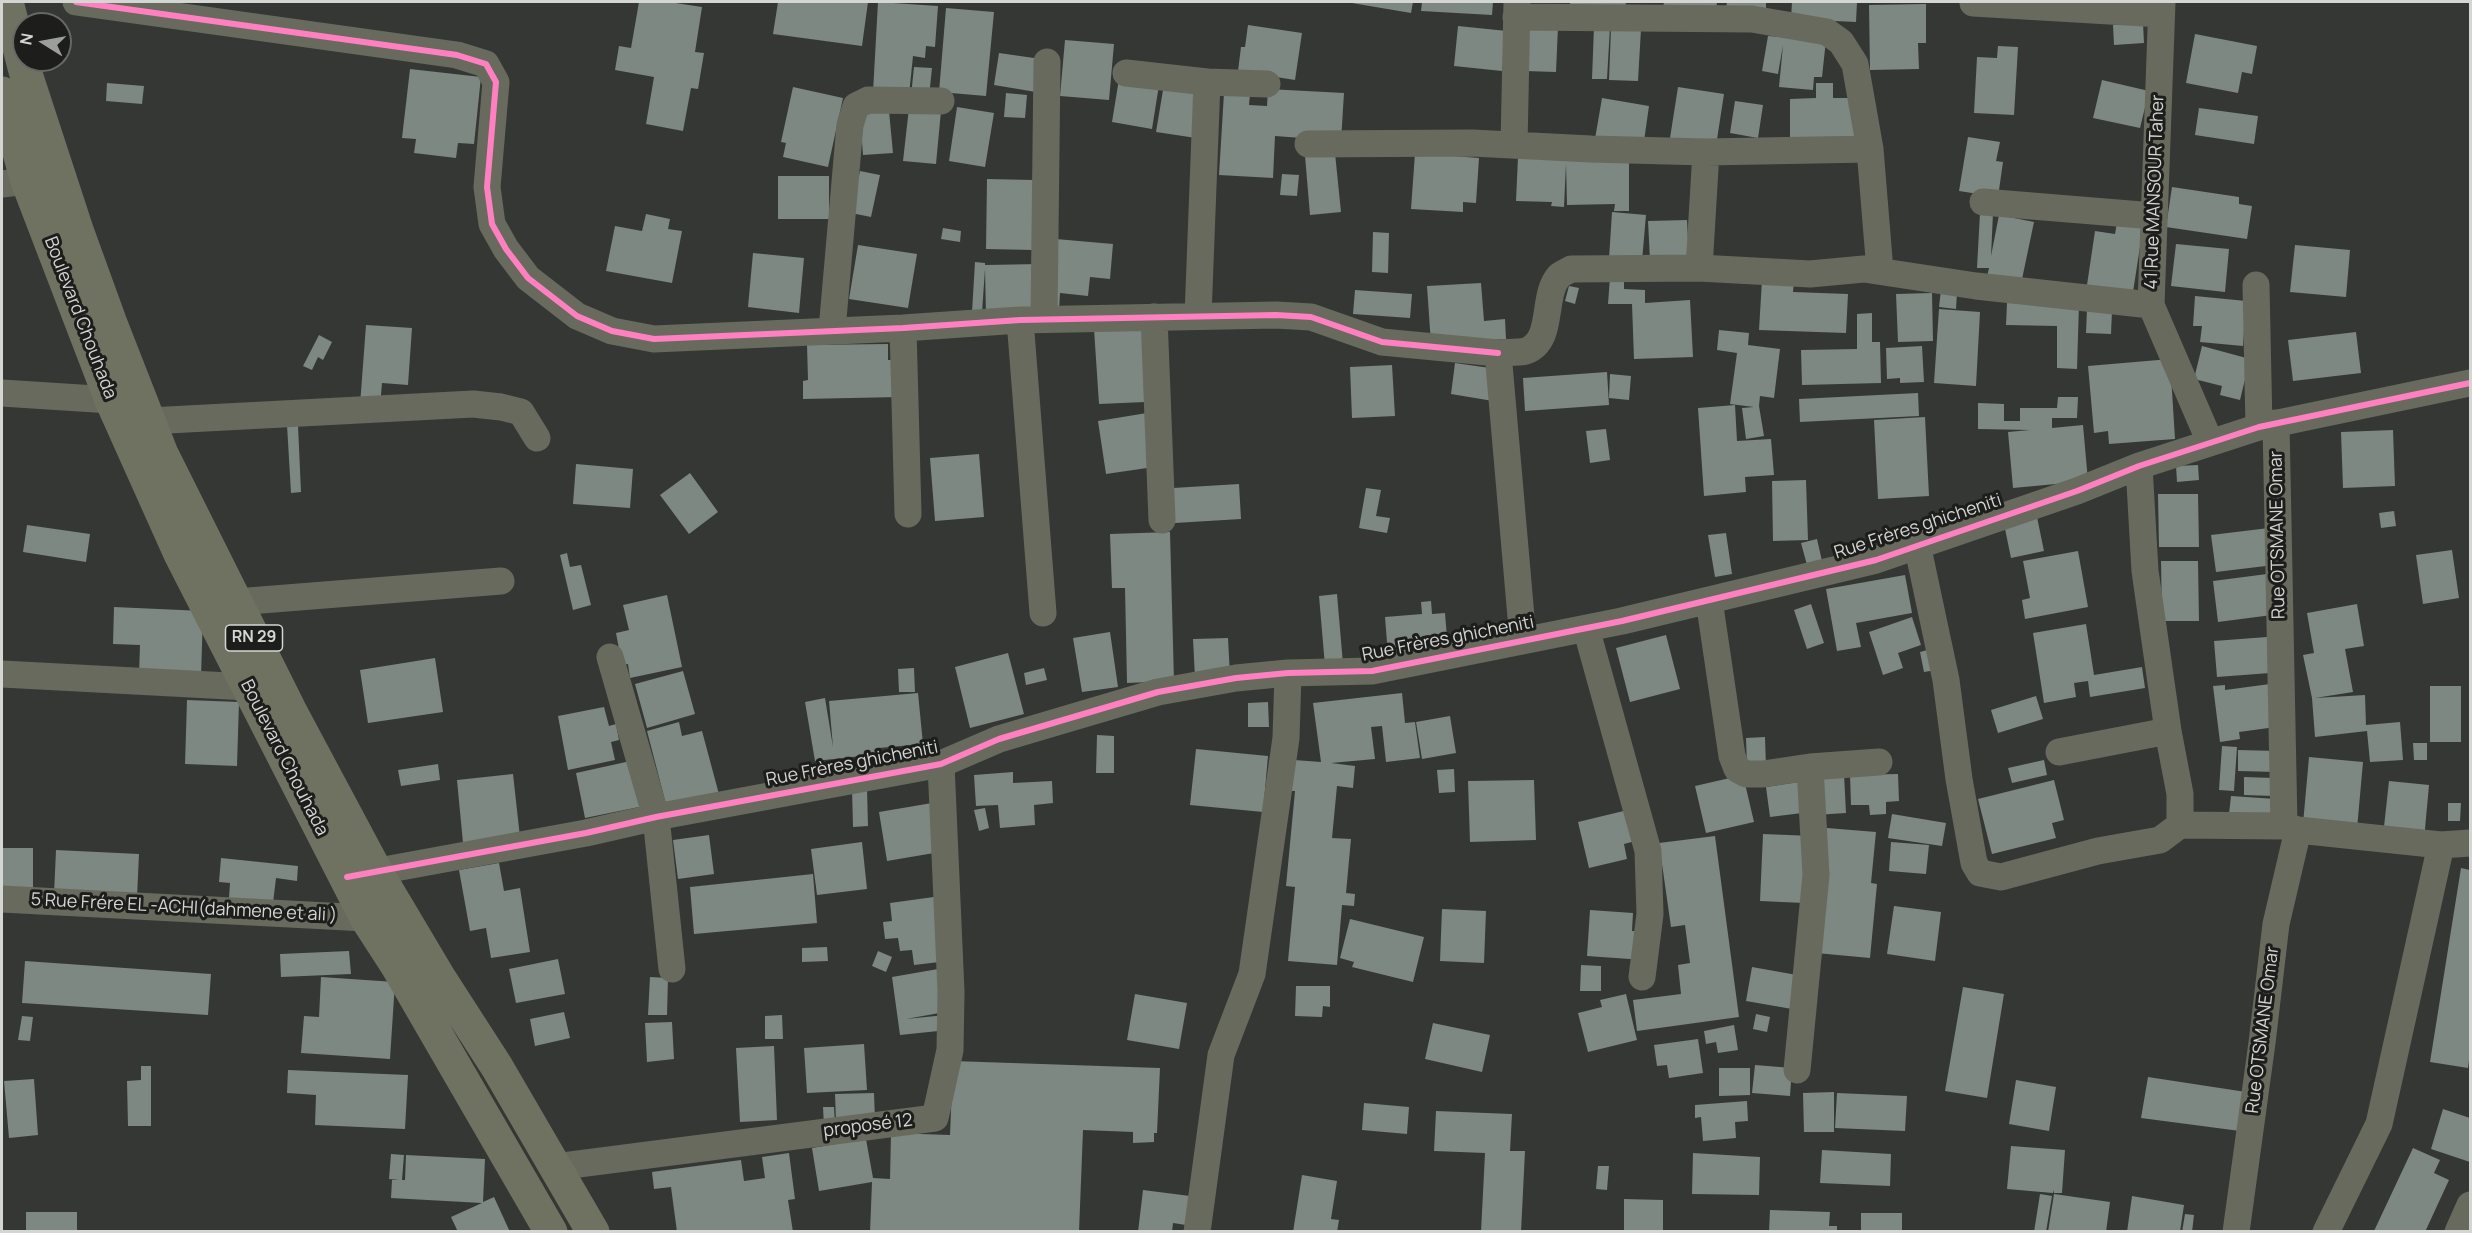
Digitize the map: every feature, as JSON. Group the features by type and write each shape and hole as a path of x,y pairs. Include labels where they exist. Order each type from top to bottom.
{"highway":[{"name":"RN 29","path":"7,2 25,71 77,230 162,454 290,710 361,874 555,1167 592,1232"},
{"name":"Boulevard Chouhada","path":"2,93 14,183 180,554 318,827 361,874 366,918 397,966 551,1232"}],"street":[{"path":"76,2 457,55 486,64 496,82 487,187 492,224 506,249 528,278 577,316 612,331 654,339 1032,320 1276,315 1311,317 1382,342 1497,353 1524,351 1536,346 1543,332 1553,288 1559,276 1571,269 1699,268 1810,274 1864,269 1976,286 2151,305"},
{"path":"1973,3 2162,8"},
{"name":"41 Rue MANSOUR Taher","path":"2162,8 2151,305 2210,442"},
{"path":"1514,145 1517,9 1718,10 1752,19 1827,32 1841,42 1855,64 1870,149 1880,271"},
{"path":"1043,613 1032,320 1047,62"},
{"path":"1125,73 1207,82 1267,84"},
{"path":"1198,316 1207,82"},
{"path":"832,330 849,125 855,106 868,100 941,101"},
{"path":"1308,144 1472,142 1706,152 1870,149"},
{"path":"1699,268 1706,152"},
{"path":"1983,202 2154,216"},
{"name":"Rue OTSMANE Omar","path":"2236,1232 2276,924 2291,828 2267,425 2256,285"},
{"path":"1154,317 1162,520"},
{"path":"903,328 908,514"},
{"path":"1497,353 1523,640"},
{"name":"Rue Frères ghicheniti","path":"361,874 941,764 999,739 1158,692 1236,678 1288,673 1372,671 1586,628 1708,600 1876,560 1917,544 2077,491 2139,466 2267,425 2470,383"},
{"path":"2,393 111,400"},
{"path":"149,421 473,404 521,412 537,438"},
{"path":"2139,466 2145,571 2168,731 2180,794 2180,825"},
{"path":"1917,544 1946,680 1959,779 1974,863 1980,873 2001,877 2098,851 2160,840 2180,825 2291,828 2441,845 2470,843"},
{"path":"236,602 501,581"},
{"path":"1708,600 1732,756 1737,769 1746,774 1762,774 1810,767 1879,762"},
{"path":"1586,628 1648,851 1650,914 1642,977"},
{"path":"610,657 656,818 672,969"},
{"path":"1197,1232 1221,1055 1252,974 1286,738 1288,673"},
{"path":"2,674 248,687"},
{"path":"2059,752 2168,731"},
{"name":"proposé 12","path":"555,1167 935,1118 950,1050 951,992 941,764"},
{"path":"1797,1070 1816,875 1810,767"},
{"path":"2326,1232 2379,1124 2441,845"},
{"name":"5 Rue Frére EL -ACHI(dahmene et ali )","path":"2,899 366,918"},
{"path":"2458,1232 2470,1205"}],"building":[{"path":"639,2 669,2 702,7 695,52 704,53 698,89 691,88 683,131 646,124 654,77 615,70 619,46 631,48"},
{"path":"778,2 868,2 862,46 773,34"},
{"path":"878,2 938,6 935,47 926,46 925,58 913,56 909,95 873,92"},
{"path":"1346,2 1413,2 1411,13"},
{"path":"1422,2 1493,2 1492,15 1421,11"},
{"path":"1570,2 1626,2 1625,11 1570,7"},
{"path":"1664,2 1717,2 1716,12 1663,9"},
{"path":"1727,2 1766,2 1766,9 1726,8"},
{"path":"1792,2 1857,2 1856,22 1791,19"},
{"path":"1926,4 1926,43 1918,43 1919,69 1870,70 1869,5"},
{"path":"946,8 994,12 986,96 939,92"},
{"path":"2143,23 2144,43 2114,45 2113,25"},
{"path":"1248,25 1302,33 1295,80 1238,71 1241,47 1245,47"},
{"path":"1458,26 1507,31 1502,71 1454,66"},
{"path":"1527,26 1558,27 1556,72 1525,71"},
{"path":"1594,26 1610,27 1607,79 1592,79"},
{"path":"1611,28 1641,29 1638,81 1609,80"},
{"path":"2195,34 2257,46 2252,74 2242,72 2238,93 2186,83"},
{"path":"1768,36 1826,40 1822,77 1814,77 1813,90 1779,87 1783,45 1778,74 1762,71"},
{"path":"1065,40 1114,44 1109,100 1060,96"},
{"path":"1998,46 2018,47 2014,115 1974,113 1977,57 1997,58"},
{"path":"999,53 1041,59 1036,92 994,85"},
{"path":"914,67 932,68 929,97 911,96"},
{"path":"410,69 481,77 474,144 458,143 456,158 414,153 416,139 402,138"},
{"path":"1119,79 1159,85 1152,129 1112,122"},
{"path":"2102,80 2149,91 2140,128 2093,118"},
{"path":"107,83 144,86 142,104 106,101"},
{"path":"1816,83 1833,83 1833,98 1860,98 1861,139 1790,140 1790,99 1816,98"},
{"path":"1164,84 1203,91 1196,138 1156,132"},
{"path":"793,87 843,98 828,167 783,157 786,143 781,142"},
{"path":"1678,87 1724,94 1716,146 1670,138"},
{"path":"1268,89 1344,93 1341,141 1275,136 1273,178 1219,175 1224,93 1250,94 1249,105 1267,106"},
{"path":"1006,93 1027,95 1025,118 1004,117"},
{"path":"1602,98 1649,106 1643,148 1595,139"},
{"path":"1735,101 1763,105 1758,138 1730,133"},
{"path":"957,107 994,113 985,167 949,161"},
{"path":"909,108 941,111 936,164 903,161"},
{"path":"2199,108 2258,116 2254,144 2195,135"},
{"path":"889,111 893,153 863,155 860,114"},
{"path":"1968,137 2000,142 1996,161 2003,162 1998,197 1959,191"},
{"path":"1335,153 1341,212 1310,215 1305,156"},
{"path":"1415,153 1479,158 1476,203 1463,202 1463,212 1411,209"},
{"path":"1518,157 1629,159 1629,211 1614,211 1615,204 1567,205 1566,164 1564,207 1551,206 1552,202 1516,201"},
{"path":"860,171 880,175 871,217 851,213"},
{"path":"1282,174 1299,175 1297,196 1280,195"},
{"path":"778,176 829,176 829,219 778,219"},
{"path":"987,179 1033,180 1033,250 986,249"},
{"path":"2172,187 2239,197 2239,204 2252,206 2247,239 2166,227"},
{"path":"1612,212 1646,215 1642,261 1609,259"},
{"path":"1980,213 1993,213 1991,256 1999,215 2034,222 2021,284 1987,277 1989,268 1977,268"},
{"path":"646,214 670,219 668,229 682,231 672,283 606,271 615,226 642,231"},
{"path":"2118,217 2144,221 2133,292 2087,285 2095,231 2115,234"},
{"path":"1687,220 1689,258 1650,260 1648,221"},
{"path":"943,228 961,231 960,242 941,239"},
{"path":"1373,232 1389,233 1388,273 1372,272"},
{"path":"1056,239 1113,244 1110,279 1090,277 1088,296 1060,293 1059,311 1049,310"},
{"path":"2176,244 2229,249 2225,292 2171,286"},
{"path":"858,245 917,254 908,308 849,299"},
{"path":"2295,245 2350,250 2346,297 2290,292"},
{"path":"753,253 804,258 799,313 748,307"},
{"path":"975,262 985,263 985,265 1039,264 1040,315 986,316 985,269 982,313 972,312"},
{"path":"1610,277 1624,278 1624,289 1645,290 1645,303 1690,300 1693,357 1634,359 1632,304 1608,304"},
{"path":"1762,280 1794,281 1793,292 1848,294 1846,333 1759,330"},
{"path":"1481,283 1484,321 1505,319 1506,339 1431,344 1427,286"},
{"path":"1569,286 1579,288 1575,304 1565,301"},
{"path":"1355,290 1412,294 1410,318 1353,314"},
{"path":"1941,290 1957,292 1956,309 1939,307"},
{"path":"1932,293 1933,341 1898,342 1896,294"},
{"path":"2195,296 2246,301 2243,346 2200,342 2202,326 2193,326"},
{"path":"2007,303 2079,304 2077,369 2057,368 2057,326 2006,325"},
{"path":"1939,309 1980,312 1976,386 1934,383"},
{"path":"2087,309 2112,311 2111,334 2086,333"},
{"path":"1872,313 1872,342 1880,342 1881,383 1802,385 1801,350 1857,349 1857,314"},
{"path":"366,325 412,328 408,385 382,383 380,407 360,405"},
{"path":"1143,327 1145,402 1099,404 1094,329"},
{"path":"1719,330 1749,333 1748,345 1780,349 1774,398 1760,396 1759,406 1764,436 1746,439 1742,408 1754,407 1730,404 1737,353 1717,350"},
{"path":"2356,332 2361,373 2293,381 2288,340"},
{"path":"319,335 332,342 323,360 318,357 312,370 303,366"},
{"path":"888,344 888,360 899,360 900,397 803,399 803,381 808,380 807,345"},
{"path":"1922,346 1924,382 1900,383 1900,378 1887,379 1886,348"},
{"path":"2202,346 2250,359 2240,400 2220,395 2222,386 2194,379"},
{"path":"2170,359 2175,439 2109,444 2108,431 2094,433 2088,366"},
{"path":"1455,363 1497,369 1493,401 1451,394"},
{"path":"1392,365 1395,416 1352,418 1350,367"},
{"path":"1607,372 1609,405 1525,411 1523,378"},
{"path":"1610,374 1631,376 1629,400 1609,398"},
{"path":"1918,393 1919,416 1800,422 1799,399"},
{"path":"2058,397 2078,397 2077,418 2052,418 2052,428 2083,425 2088,481 2013,488 2008,432 2030,430 1978,429 1978,403 2004,404 2004,421 2020,421 2020,408 2057,408"},
{"path":"1735,405 1737,441 1771,439 1774,475 1745,477 1746,492 1704,496 1698,408"},
{"path":"1147,413 1154,467 1106,474 1098,421"},
{"path":"1925,417 1929,496 1878,499 1874,420"},
{"path":"287,425 298,425 301,492 291,493"},
{"path":"1606,429 1610,460 1590,463 1586,431"},
{"path":"2393,430 2395,486 2343,488 2341,432"},
{"path":"979,454 984,517 935,521 930,458"},
{"path":"576,464 633,469 630,508 573,504"},
{"path":"2198,465 2199,480 2177,482 2176,466"},
{"path":"690,473 718,512 689,534 660,495"},
{"path":"1806,480 1808,540 1773,541 1772,481"},
{"path":"1239,484 1241,519 1175,523 1173,488"},
{"path":"1366,488 1381,490 1376,516 1390,518 1387,533 1359,528"},
{"path":"2158,494 2198,494 2199,547 2159,547"},
{"path":"2394,511 2396,526 2381,528 2379,513"},
{"path":"2037,517 2044,551 2011,558 2004,524"},
{"path":"27,525 90,534 86,562 23,552"},
{"path":"2269,528 2274,565 2216,572 2211,535"},
{"path":"1170,532 1174,681 1127,683 1125,588 1112,588 1110,534"},
{"path":"1726,533 1732,574 1715,577 1708,535"},
{"path":"1817,539 1822,561 1807,565 1801,543"},
{"path":"2452,550 2459,598 2423,604 2416,555"},
{"path":"2078,551 2088,607 2025,619 2022,600 2030,598 2023,561"},
{"path":"567,553 570,567 581,565 591,605 573,610 560,555"},
{"path":"2161,561 2198,561 2199,621 2162,621"},
{"path":"2267,574 2272,615 2218,622 2213,581"},
{"path":"1905,575 1912,613 1856,623 1861,647 1837,651 1826,589"},
{"path":"1337,594 1343,664 1325,666 1319,596"},
{"path":"667,595 682,667 630,678 628,664 622,665 616,633 629,630 623,605"},
{"path":"1431,601 1432,614 1445,613 1448,650 1388,655 1385,617 1422,614 1421,602"},
{"path":"1811,604 1824,643 1807,649 1794,610"},
{"path":"2357,604 2364,646 2345,649 2353,692 2315,698 2365,695 2366,725 2400,722 2403,760 2370,762 2367,731 2315,737 2312,698 2303,655 2314,653 2307,613"},
{"path":"114,607 203,611 201,678 139,675 140,645 113,644"},
{"path":"1912,617 1921,645 1898,653 1903,668 1883,675 1869,632"},
{"path":"2086,624 2094,675 2142,667 2145,688 2090,697 2088,681 2074,683 2076,697 2044,703 2033,633"},
{"path":"1110,632 1118,687 1082,692 1073,638"},
{"path":"1666,635 1680,689 1630,702 1616,648"},
{"path":"2267,637 2270,673 2217,677 2214,641"},
{"path":"1228,638 1230,676 1195,678 1193,639"},
{"path":"1931,649 1936,670 1924,672 1920,652"},
{"path":"1008,653 1024,714 970,728 955,667"},
{"path":"435,658 443,712 368,723 360,670"},
{"path":"914,668 915,692 899,692 898,669"},
{"path":"1044,668 1047,680 1026,685 1024,673"},
{"path":"683,671 695,714 647,728 635,684"},
{"path":"2270,684 2276,727 2239,732 2240,739 2220,742 2213,686 2225,685 2225,690"},
{"path":"2430,686 2461,686 2461,742 2430,742"},
{"path":"918,693 923,744 879,748 880,754 815,761 805,702 825,698 833,747 829,701"},
{"path":"1402,693 1405,723 1415,722 1420,758 1386,762 1382,726 1371,727 1375,759 1331,763 1355,766 1353,788 1337,786 1332,838 1351,839 1346,893 1355,894 1354,906 1342,905 1337,965 1288,961 1295,887 1286,886 1295,791 1291,791 1294,760 1321,762 1313,703"},
{"path":"2036,696 2043,719 1998,733 1991,710"},
{"path":"187,700 239,702 237,766 185,764"},
{"path":"1268,702 1269,727 1248,727 1248,703"},
{"path":"604,707 609,726 616,724 619,740 611,742 615,760 568,770 558,716"},
{"path":"1450,716 1456,753 1422,759 1416,722"},
{"path":"679,722 682,736 702,731 720,798 668,812 647,731"},
{"path":"1097,735 1114,736 1114,773 1096,773"},
{"path":"1765,737 1766,767 1747,768 1746,738"},
{"path":"2413,743 2427,743 2427,760 2414,760"},
{"path":"2222,746 2237,747 2234,791 2219,790"},
{"path":"1196,749 1268,756 1263,812 1190,805"},
{"path":"2238,750 2278,751 2277,772 2238,771"},
{"path":"2309,757 2363,762 2357,829 2303,824"},
{"path":"635,760 644,806 585,818 576,773"},
{"path":"2044,760 2047,775 2012,783 2008,768"},
{"path":"438,764 440,780 401,786 398,770"},
{"path":"1454,769 1455,792 1439,793 1437,770"},
{"path":"1013,772 1013,783 1052,781 1053,803 1034,805 1035,825 1000,828 998,805 976,806 974,775"},
{"path":"513,774 520,837 463,843 457,780"},
{"path":"1844,774 1846,813 1815,815 1813,776"},
{"path":"1898,774 1899,801 1886,802 1886,814 1870,815 1869,805 1851,805 1850,775"},
{"path":"1743,775 1754,822 1706,833 1695,786"},
{"path":"2244,777 2274,778 2274,796 2244,795"},
{"path":"1534,780 1536,840 1470,842 1468,781"},
{"path":"2054,780 2064,820 2052,823 2056,838 1992,854 1978,799"},
{"path":"1805,781 1810,812 1770,817 1766,787"},
{"path":"2389,781 2429,785 2424,840 2383,836"},
{"path":"867,788 868,826 853,827 852,789"},
{"path":"2231,796 2276,799 2274,818 2229,814"},
{"path":"932,803 940,852 887,861 879,812"},
{"path":"2448,803 2461,803 2460,821 2448,821"},
{"path":"985,808 989,828 979,831 974,810"},
{"path":"1636,808 1643,839 1624,844 1627,859 1589,868 1578,822"},
{"path":"1892,814 1946,823 1942,846 1888,838"},
{"path":"1827,828 1876,832 1871,883 1877,884 1870,958 1816,953"},
{"path":"1763,834 1813,836 1804,903 1760,901"},
{"path":"709,835 714,874 678,879 673,840"},
{"path":"1715,836 1739,1017 1637,1031 1633,1000 1681,994 1678,965 1690,963 1685,925 1671,927 1659,843"},
{"path":"862,842 867,889 817,895 811,849"},
{"path":"1891,842 1929,845 1926,874 1889,871"},
{"path":"2,848 33,848 33,891 2,890"},
{"path":"56,850 139,854 137,898 54,894"},
{"path":"221,858 298,866 297,881 276,878 273,903 229,898 230,883 219,882"},
{"path":"499,863 504,891 520,888 530,952 491,958 486,928 470,931 459,870"},
{"path":"2461,868 2470,870 2470,1053 2468,1068 2430,1062"},
{"path":"813,874 817,923 694,934 690,887"},
{"path":"941,896 948,961 914,965 912,950 900,951 898,938 885,939 883,922 892,921 890,903"},
{"path":"1894,906 1941,912 1935,961 1887,954"},
{"path":"1442,909 1486,911 1484,963 1440,961"},
{"path":"1590,910 1633,913 1632,931 1646,932 1644,960 1587,956"},
{"path":"1350,919 1424,937 1413,982 1352,967 1354,962 1340,958"},
{"path":"827,947 828,961 802,962 802,948"},
{"path":"349,951 351,974 281,977 280,954"},
{"path":"878,951 892,957 886,972 872,966"},
{"path":"558,959 565,994 516,1003 509,969"},
{"path":"25,961 211,974 208,1015 22,1003"},
{"path":"1581,965 1601,966 1601,991 1580,991"},
{"path":"1752,967 1797,975 1792,1009 1746,1001"},
{"path":"938,969 945,1012 906,1019 946,1015 948,1030 900,1035 892,977"},
{"path":"321,977 395,982 390,1059 301,1053 304,1016 319,1017"},
{"path":"650,977 668,978 667,1015 648,1015"},
{"path":"1296,986 1330,986 1330,1007 1323,1006 1322,1017 1295,1016"},
{"path":"1963,987 2004,994 1987,1098 1945,1091"},
{"path":"1135,994 1187,1003 1179,1049 1127,1040"},
{"path":"1626,994 1637,1040 1588,1052 1578,1013 1602,1007 1600,1000"},
{"path":"564,1012 570,1038 535,1046 530,1019"},
{"path":"1756,1014 1770,1017 1767,1032 1753,1029"},
{"path":"782,1015 783,1039 765,1039 765,1016"},
{"path":"22,1016 33,1017 30,1041 18,1040"},
{"path":"672,1022 674,1059 647,1062 645,1023"},
{"path":"1433,1023 1490,1035 1482,1072 1425,1059"},
{"path":"1734,1025 1738,1050 1718,1053 1716,1042 1706,1044 1704,1031"},
{"path":"1698,1039 1703,1073 1669,1078 1667,1065 1657,1066 1654,1045"},
{"path":"864,1044 867,1090 807,1093 804,1048"},
{"path":"774,1046 777,1120 740,1122 736,1048"},
{"path":"953,1061 1160,1068 1157,1133 1154,1133 1154,1142 1133,1143 1133,1132 1083,1130 1079,1232 870,1232 872,1182 819,1191 812,1148 866,1139 873,1178 890,1179 891,1133 950,1135"},
{"path":"1755,1065 1792,1068 1790,1096 1752,1093"},
{"path":"141,1066 151,1066 151,1126 128,1126 127,1081 141,1080"},
{"path":"1719,1068 1750,1068 1750,1095 1719,1096"},
{"path":"288,1070 408,1075 405,1129 315,1125 316,1095 287,1093"},
{"path":"2148,1077 2246,1092 2240,1131 2141,1118"},
{"path":"34,1079 38,1135 9,1138 4,1081"},
{"path":"2016,1080 2056,1087 2049,1131 2009,1124"},
{"path":"1834,1092 1834,1132 1804,1132 1803,1093"},
{"path":"874,1093 875,1120 836,1121 835,1094"},
{"path":"1837,1093 1907,1096 1905,1131 1835,1128"},
{"path":"1747,1101 1748,1121 1735,1122 1736,1138 1703,1141 1701,1117 1695,1118 1695,1105"},
{"path":"1364,1103 1409,1107 1407,1134 1362,1130"},
{"path":"823,1107 834,1107 835,1125 824,1126"},
{"path":"2443,1109 2470,1118 2470,1162 2431,1149"},
{"path":"1436,1111 1512,1114 1510,1151 1525,1151 1521,1232 1481,1232 1485,1153 1434,1151"},
{"path":"2011,1146 2065,1150 2062,1193 2054,1193 2053,1190 2053,1193 2007,1189"},
{"path":"2413,1148 2440,1160 2434,1173 2449,1180 2425,1232 2376,1232 2374,1231"},
{"path":"1822,1150 1891,1154 1890,1186 1820,1183"},
{"path":"789,1153 795,1199 788,1200 793,1232 677,1232 671,1187 654,1189 652,1172 741,1160 744,1181 765,1178 762,1157"},
{"path":"1693,1153 1760,1157 1759,1195 1692,1194"},
{"path":"391,1154 404,1155 402,1180 405,1180 406,1155 485,1159 483,1202 494,1197 510,1232 458,1232 451,1217 482,1203 391,1198 392,1180 399,1180 389,1179"},
{"path":"1598,1166 1609,1166 1607,1190 1596,1189"},
{"path":"1302,1175 1337,1181 1331,1219 1339,1220 1337,1232 1293,1232"},
{"path":"1143,1190 1190,1196 1186,1225 1173,1223 1172,1232 1138,1232"},
{"path":"2040,1194 2052,1196 2046,1232 2034,1232"},
{"path":"2054,1194 2110,1202 2106,1232 2048,1232"},
{"path":"2132,1196 2184,1205 2180,1232 2127,1232"},
{"path":"1624,1199 1663,1200 1663,1232 1624,1232"},
{"path":"1770,1210 1830,1212 1829,1226 1837,1226 1837,1232 1769,1232"},
{"path":"26,1212 77,1212 77,1232 26,1232"},
{"path":"1861,1213 1902,1213 1902,1232 1861,1232"},
{"path":"2185,1214 2194,1215 2192,1232 2182,1232"}],"cycle path":[{"path":"76,2 457,55 486,64 496,82 487,187 492,224 506,249 528,278 577,316 612,331 654,339 903,328 1020,320 1276,315 1311,317 1382,342 1498,353"},
{"path":"347,877 941,764 999,739 1158,692 1236,678 1288,673 1372,671 1622,621 1876,560 2077,491 2139,466 2259,427 2470,383"}]}
